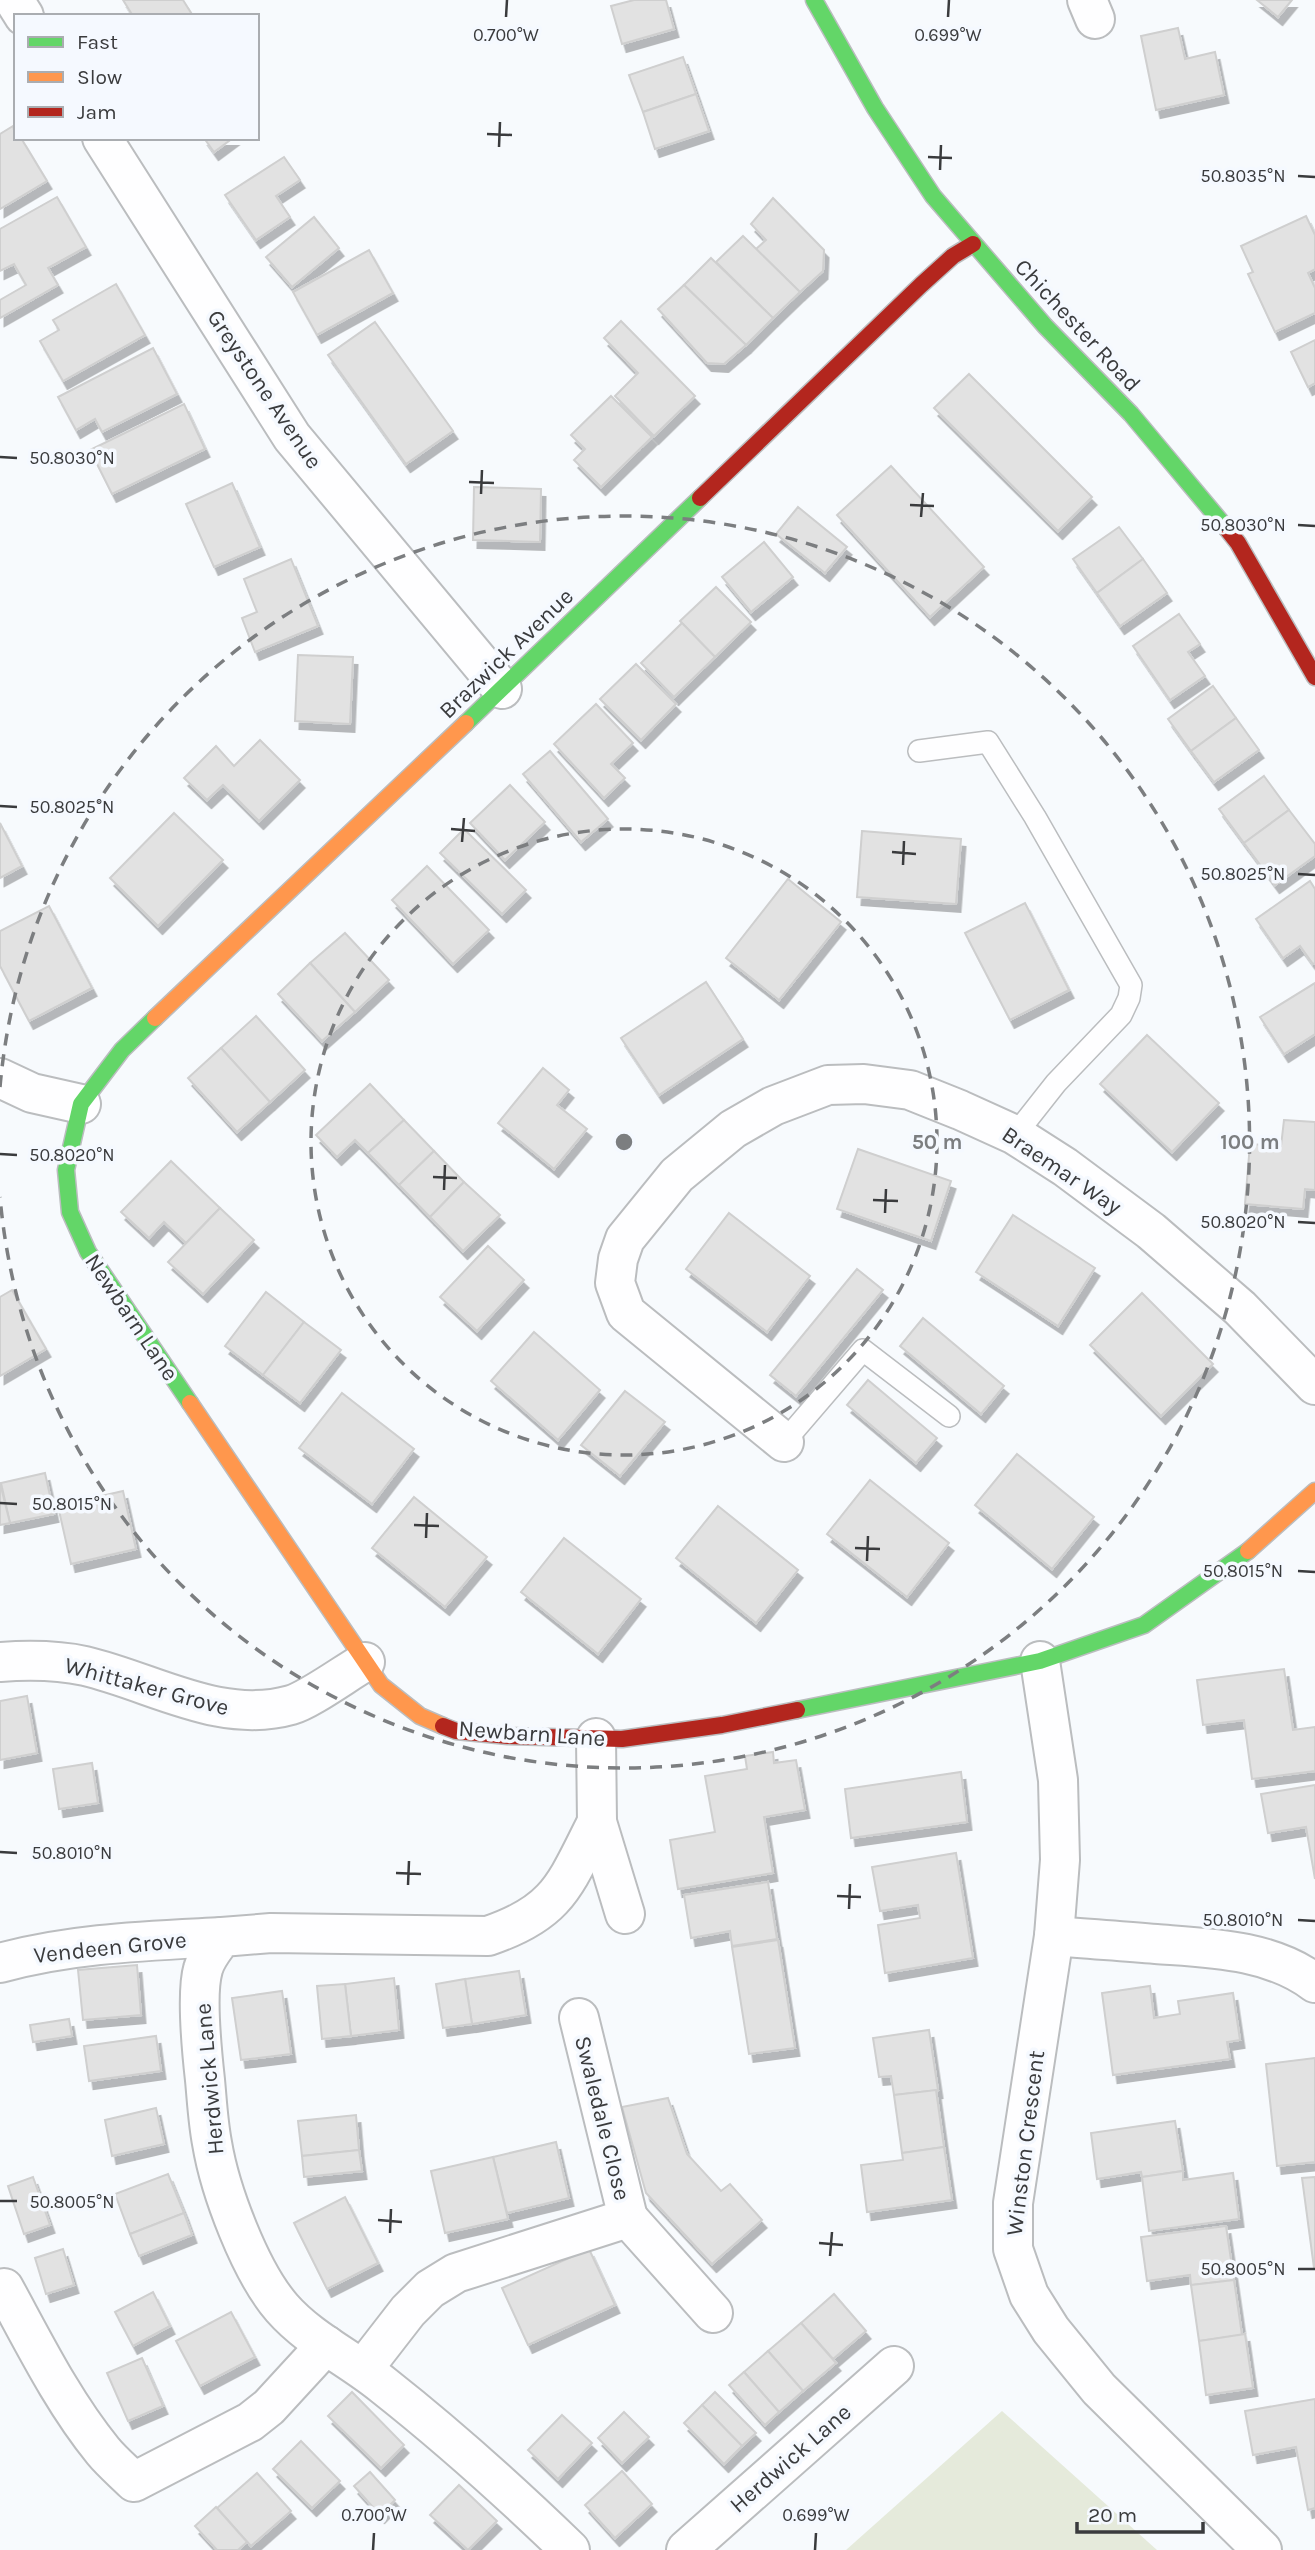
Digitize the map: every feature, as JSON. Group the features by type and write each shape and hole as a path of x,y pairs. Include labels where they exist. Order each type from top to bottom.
{"street":[{"name":"Chichester Road","path":"814,0 875,108 933,196 1045,326 1131,414 1238,543 1315,677"},
{"name":"Greystone Avenue","path":"103,140 292,437 502,689"},
{"name":"Brazwick Avenue","path":"81,1104 122,1050 166,1005 502,689 921,285 953,257 973,244"},
{"path":"0,1078 32,1093 81,1104"},
{"name":"Braemar Way","path":"784,1442 626,1313 615,1283 618,1259 625,1239 677,1175 733,1129 774,1106 828,1086 864,1084 909,1090 1015,1135 1065,1167 1151,1231 1240,1308 1315,1385"},
{"name":"Newbarn Lane","path":"81,1104 66,1170 71,1212 88,1252 381,1685 420,1716 456,1731 508,1736 622,1739 722,1725 1040,1661 1144,1625 1242,1556 1315,1491"},
{"name":"Whittaker Grove","path":"0,1662 44,1660 84,1666 217,1708 256,1711 293,1705 365,1662"},
{"name":"Winston Crescent","path":"1040,1661 1058,1780 1060,1860 1054,1936 1015,2190 1013,2249 1029,2295 1051,2330 1099,2389 1262,2550"},
{"path":"596,1738 597,1822 625,1914"},
{"path":"222,1937 271,1933 488,1936 514,1927 551,1902 565,1885 597,1822"},
{"path":"1054,1936 1211,1947 1261,1958 1302,1973 1315,1983"},
{"name":"Vendeen Grove","path":"0,1963 78,1947 222,1937"},
{"name":"Herdwick Lane","path":"222,1937 208,1957 201,1984 202,2056 211,2142 218,2174 245,2244 262,2278 281,2307 306,2332 363,2369 416,2411 510,2492 570,2550"},
{"name":"Swaledale Close","path":"579,2018 628,2218 713,2313"},
{"name":"Swaledale Close","path":"363,2369 408,2311 430,2289 456,2273 628,2218"},
{"path":"0,2289 4,2288 83,2424 104,2454 134,2482 250,2422 270,2407 326,2345"},
{"name":"Herdwick Lane","path":"686,2550 894,2366"}],"lane":[{"path":"919,751 988,742 1035,817 1131,985 1129,998 1121,1015 1056,1083 1015,1135"},
{"path":"784,1442 863,1350 949,1416"}],"shaded area":[{"path":"1002,2411 1157,2550 846,2550"}],"building":[{"path":"123,0 183,0 192,14 132,14"},
{"path":"634,0 666,0 674,29 622,44 611,6"},
{"path":"1257,0 1292,0 1278,17"},
{"path":"1178,28 1185,59 1215,52 1224,95 1156,110 1141,36"},
{"path":"683,57 696,94 643,112 629,75"},
{"path":"696,94 709,131 655,149 643,112"},
{"path":"13,126 14,140 22,140 47,181 0,209 0,134"},
{"path":"205,140 230,140 214,152"},
{"path":"284,157 300,180 276,196 290,217 256,240 225,195"},
{"path":"57,197 86,247 48,268 58,285 0,318 0,300 26,285 14,264 0,271 0,229"},
{"path":"773,198 824,250 823,271 800,292 756,249 766,240 751,224"},
{"path":"1306,216 1315,235 1315,269 1308,273 1315,288 1315,313 1275,332 1248,274 1253,272 1241,246"},
{"path":"314,217 339,248 292,287 266,257"},
{"path":"743,236 800,292 773,318 716,262"},
{"path":"369,250 393,293 317,335 293,292"},
{"path":"711,258 773,318 746,345 684,285"},
{"path":"116,284 145,335 63,381 40,341 59,330 53,320"},
{"path":"684,285 746,345 724,364 707,363 658,309"},
{"path":"621,321 695,396 654,436 615,396 638,373 604,338"},
{"path":"375,322 453,431 406,464 328,355"},
{"path":"1315,340 1315,383 1308,387 1291,352"},
{"path":"153,348 177,394 102,432 95,419 76,430 58,397"},
{"path":"969,374 1092,497 1058,531 934,408"},
{"path":"611,396 652,437 601,487 574,460 585,449 571,435"},
{"path":"184,404 205,449 112,494 90,450"},
{"path":"891,466 984,567 930,617 837,515"},
{"path":"232,483 260,547 214,567 186,504"},
{"path":"474,487 541,489 540,542 473,540"},
{"path":"798,507 847,547 825,573 776,534"},
{"path":"1119,527 1143,559 1097,593 1073,559"},
{"path":"764,542 793,577 751,612 722,577"},
{"path":"291,559 318,626 255,652 242,618 257,612 244,579"},
{"path":"1143,559 1167,593 1120,626 1097,593"},
{"path":"716,587 751,622 715,657 680,621"},
{"path":"1179,614 1200,644 1188,652 1205,676 1170,700 1133,646"},
{"path":"682,623 715,657 674,697 641,663"},
{"path":"298,655 353,657 350,724 295,721"},
{"path":"636,664 676,704 641,740 600,699"},
{"path":"1213,686 1236,718 1191,751 1168,719"},
{"path":"596,704 633,743 611,764 625,778 604,798 554,744"},
{"path":"1236,718 1259,750 1214,782 1191,751"},
{"path":"260,740 300,780 259,821 223,785 207,800 184,778 216,746 234,766"},
{"path":"550,751 608,819 581,842 523,774"},
{"path":"1264,776 1289,810 1244,843 1219,809"},
{"path":"510,785 545,822 505,860 470,823"},
{"path":"1289,810 1315,844 1315,856 1275,885 1244,843"},
{"path":"174,813 223,860 158,926 110,878"},
{"path":"0,823 22,866 0,878"},
{"path":"464,829 526,890 502,914 440,853"},
{"path":"862,831 961,839 956,904 857,897"},
{"path":"427,866 489,930 453,964 392,900"},
{"path":"788,879 841,922 779,1000 726,958"},
{"path":"1310,881 1315,889 1313,964 1300,946 1283,958 1256,919"},
{"path":"1025,903 1069,990 1010,1020 965,933"},
{"path":"49,906 92,988 29,1021 0,966 0,931"},
{"path":"345,933 389,980 355,1012 310,963"},
{"path":"310,963 355,1012 322,1041 278,994"},
{"path":"706,982 743,1039 659,1095 621,1038"},
{"path":"1315,983 1315,1034 1284,1054 1260,1017"},
{"path":"256,1016 305,1070 270,1102 221,1048"},
{"path":"1147,1035 1219,1103 1172,1152 1100,1084"},
{"path":"221,1048 270,1102 237,1132 188,1078"},
{"path":"543,1068 569,1090 557,1105 587,1129 554,1169 498,1123"},
{"path":"370,1084 404,1120 368,1153 355,1140 337,1157 316,1135"},
{"path":"404,1120 434,1151 399,1185 368,1153"},
{"path":"1284,1120 1315,1122 1315,1190 1305,1189 1303,1209 1245,1204 1250,1144 1281,1146"},
{"path":"858,1149 951,1181 931,1241 837,1209"},
{"path":"434,1151 464,1182 430,1217 399,1185"},
{"path":"171,1161 220,1208 186,1243 164,1222 149,1238 121,1212"},
{"path":"464,1182 500,1215 463,1251 430,1217"},
{"path":"220,1208 254,1240 203,1294 168,1262"},
{"path":"729,1213 810,1276 767,1332 686,1269"},
{"path":"1013,1215 1095,1268 1058,1326 976,1272"},
{"path":"488,1246 524,1280 477,1331 440,1297"},
{"path":"857,1269 883,1290 796,1396 770,1375"},
{"path":"12,1290 46,1349 0,1376 0,1297"},
{"path":"266,1292 304,1322 263,1375 225,1346"},
{"path":"1142,1293 1213,1364 1161,1416 1090,1345"},
{"path":"923,1318 1004,1386 981,1414 900,1346"},
{"path":"304,1322 341,1350 300,1403 263,1375"},
{"path":"534,1332 600,1390 558,1440 491,1381"},
{"path":"868,1380 937,1438 916,1463 847,1405"},
{"path":"625,1391 665,1422 620,1476 581,1445"},
{"path":"342,1393 414,1449 372,1504 299,1448"},
{"path":"1017,1454 1094,1517 1052,1569 975,1505"},
{"path":"45,1473 54,1514 10,1523 1,1483"},
{"path":"870,1480 949,1543 907,1597 827,1534"},
{"path":"0,1483 10,1523 0,1525"},
{"path":"123,1491 136,1549 71,1564 58,1506"},
{"path":"414,1497 487,1557 445,1607 372,1548"},
{"path":"718,1506 798,1570 756,1623 676,1558"},
{"path":"564,1538 641,1599 598,1654 521,1592"},
{"path":"1284,1669 1293,1730 1315,1727 1315,1771 1252,1779 1244,1720 1203,1725 1197,1680"},
{"path":"27,1696 37,1753 0,1760 0,1701"},
{"path":"773,1752 774,1763 796,1760 805,1810 764,1817 773,1873 678,1889 670,1840 715,1832 705,1776 747,1769 745,1756"},
{"path":"92,1763 98,1803 59,1809 53,1769"},
{"path":"961,1772 967,1822 851,1838 845,1789"},
{"path":"1315,1785 1315,1879 1306,1827 1268,1833 1261,1794"},
{"path":"956,1853 973,1958 885,1973 878,1925 920,1918 918,1905 880,1911 872,1867"},
{"path":"768,1882 777,1939 732,1946 730,1931 691,1938 684,1895"},
{"path":"778,1940 795,2048 749,2054 732,1947"},
{"path":"137,1965 141,2015 83,2020 78,1970"},
{"path":"519,1971 526,2015 472,2024 465,1979"},
{"path":"394,1978 399,2030 351,2036 345,1984"},
{"path":"465,1979 472,2024 443,2028 436,1984"},
{"path":"345,1984 351,2036 322,2039 317,1986"},
{"path":"1150,1986 1154,2018 1180,2014 1178,2001 1233,1993 1240,2040 1227,2042 1230,2059 1113,2075 1102,1993"},
{"path":"282,1991 291,2054 241,2060 232,1998"},
{"path":"69,2019 72,2036 33,2042 30,2025"},
{"path":"929,2030 938,2090 894,2095 891,2076 879,2077 873,2038"},
{"path":"156,2036 161,2071 89,2081 84,2046"},
{"path":"1315,2058 1315,2162 1277,2166 1266,2064"},
{"path":"936,2090 944,2147 902,2153 894,2095"},
{"path":"668,2098 687,2154 721,2191 730,2184 762,2220 712,2264 646,2193 622,2107"},
{"path":"156,2108 164,2144 112,2156 105,2120"},
{"path":"356,2115 359,2150 302,2156 298,2121"},
{"path":"1175,2121 1183,2171 1142,2177 1141,2172 1097,2179 1091,2133"},
{"path":"556,2142 569,2198 507,2213 493,2157"},
{"path":"944,2147 952,2200 867,2212 861,2165 903,2160 902,2153"},
{"path":"359,2150 362,2171 304,2177 302,2156"},
{"path":"493,2157 508,2219 445,2233 431,2171"},
{"path":"1183,2171 1183,2180 1233,2173 1239,2219 1149,2231 1142,2177"},
{"path":"168,2174 184,2213 130,2234 115,2194"},
{"path":"33,2177 50,2225 24,2234 8,2186"},
{"path":"1315,2177 1315,2268 1314,2268 1302,2178"},
{"path":"345,2197 378,2263 327,2289 294,2223"},
{"path":"184,2213 192,2235 139,2256 130,2234"},
{"path":"1226,2226 1234,2280 1191,2285 1190,2275 1147,2281 1141,2237"},
{"path":"63,2249 74,2285 46,2294 35,2258"},
{"path":"589,2249 615,2305 528,2345 502,2288"},
{"path":"1234,2280 1242,2335 1199,2341 1191,2285"},
{"path":"153,2292 170,2326 133,2346 115,2312"},
{"path":"834,2294 866,2331 833,2359 801,2323"},
{"path":"231,2312 255,2357 200,2386 176,2341"},
{"path":"801,2323 836,2363 803,2391 768,2351"},
{"path":"1245,2334 1253,2388 1206,2395 1199,2341"},
{"path":"768,2351 803,2391 779,2412 744,2372"},
{"path":"142,2358 163,2406 128,2421 107,2373"},
{"path":"744,2372 779,2412 765,2425 729,2385"},
{"path":"352,2392 404,2445 381,2468 328,2416"},
{"path":"715,2392 756,2433 742,2446 702,2405"},
{"path":"1315,2399 1315,2508 1308,2510 1296,2447 1253,2455 1245,2411"},
{"path":"702,2405 742,2446 724,2464 684,2423"},
{"path":"624,2412 649,2437 622,2463 598,2438"},
{"path":"562,2415 592,2443 558,2479 528,2450"},
{"path":"301,2441 340,2481 312,2508 273,2469"},
{"path":"622,2471 652,2504 615,2538 585,2505"},
{"path":"370,2472 395,2500 380,2515 354,2486"},
{"path":"257,2473 291,2511 251,2546 217,2508"},
{"path":"459,2485 497,2521 468,2550 430,2515"},
{"path":"216,2507 247,2542 238,2550 217,2550 195,2526"}],"traffic: fast":[{"path":"814,0 875,108 933,196 1045,326 1131,414 1227,529"},
{"path":"466,723 700,498"},
{"path":"155,1018 122,1050 81,1104 66,1170 70,1212 88,1252 190,1403"},
{"path":"797,1710 1040,1661 1144,1625 1248,1551"}],"traffic: slow":[{"path":"155,1018 466,723"},
{"path":"190,1403 381,1685 420,1716 443,1726"},
{"path":"1248,1551 1315,1491"}],"traffic: jam":[{"path":"700,498 921,285 953,256 973,244"},
{"path":"1227,529 1238,543 1315,677"},
{"path":"443,1726 456,1731 508,1736 622,1739 722,1725 797,1710"}]}
